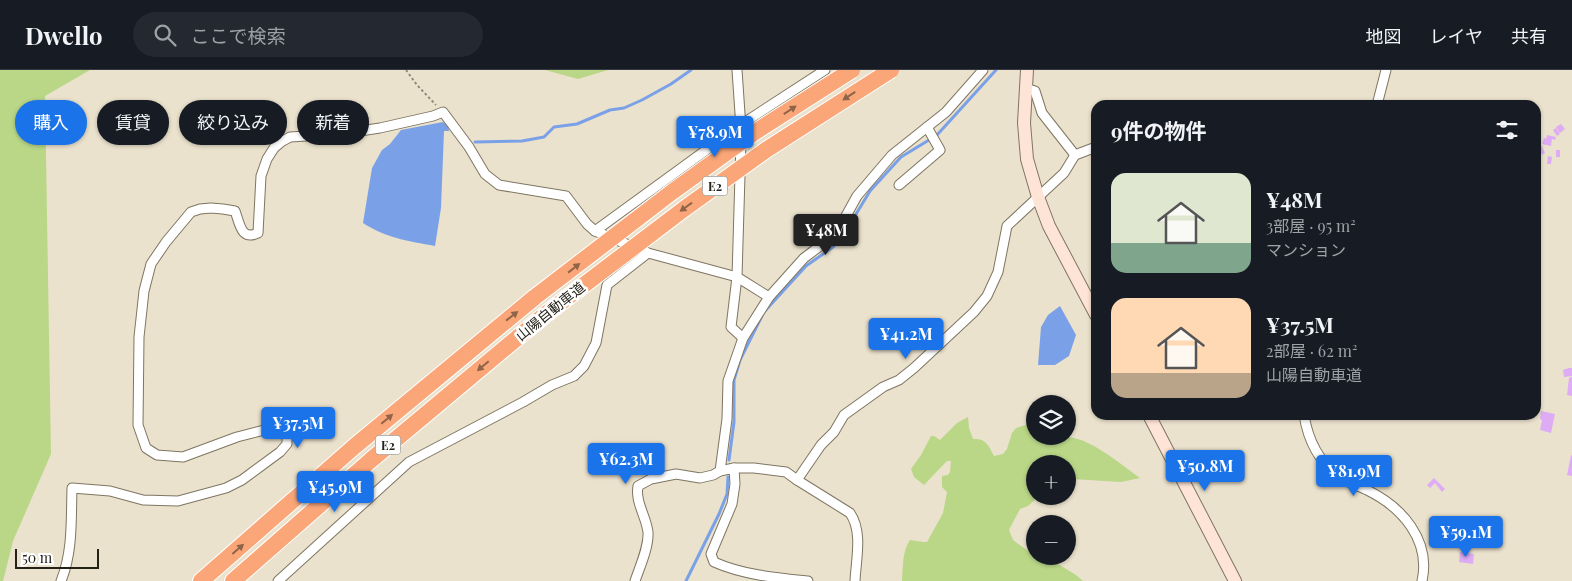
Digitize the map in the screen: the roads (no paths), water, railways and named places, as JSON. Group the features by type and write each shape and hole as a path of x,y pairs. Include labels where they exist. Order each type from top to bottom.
{"highway":[{"name":"山陽自動車道","path":"201,581 355,446 535,297 672,192 755,132 852,70"},
{"name":"山陽自動車道","path":"232,581 371,460 547,313 676,214 766,150 891,70"}],"main road":[{"path":"1026,70 1024,123 1027,159 1049,226 1091,306"},
{"path":"1152,420 1235,581"}],"street":[{"path":"737,70 742,124 737,277 731,326 743,338"},
{"path":"595,231 742,124 825,70"},
{"path":"720,470 727,418 728,381 743,338 769,297 804,258 836,234 857,196 892,155 946,112 983,70"},
{"path":"1378,100 1386,70"},
{"path":"1025,88 1036,91 1042,113 1075,156"},
{"path":"61,581 66,569 70,543 72,488 110,491 143,500 178,501 226,488 242,480 280,452 287,444 287,434 281,429 268,428 237,437 184,457 157,455 146,448 138,425 139,337 144,291 151,264 166,242 191,212 200,209 223,209 235,212 242,232 252,236 258,233 261,176 267,159 274,148 290,137 340,134 380,128 443,112 469,147 485,174 499,185 566,196 587,224 595,231 648,253 737,277 769,297"},
{"path":"899,185 940,150 927,126"},
{"path":"797,480 821,445 834,432 844,415 883,387 899,380 974,312 987,296 998,272 1007,226 1064,173 1075,156 1091,149"},
{"path":"278,581 409,462 574,376 584,366 596,343 607,285 648,253"},
{"path":"1305,420 1310,442 1327,466 1340,477 1379,496 1392,506 1411,526 1424,554 1422,581"},
{"path":"734,468 735,484 732,504 711,554 714,562 727,568 781,580 808,581"},
{"path":"635,581 648,533 644,513 636,495 638,486 651,479 676,474 700,478 713,475 720,470 754,468 786,472 850,513 856,522 858,543 855,581"}],"water":[{"path":"443,122 448,126 449,131 444,131 441,208 435,246 389,236 363,223 372,168 382,150 390,144 401,130"},
{"path":"1060,306 1076,335 1069,356 1055,365 1038,365 1041,327 1048,315"}],"waterway":[{"path":"475,142 522,141 544,137 554,127 577,124 610,110 624,108 642,100 691,70"},
{"path":"937,135 996,70"},
{"path":"729,460 734,422 734,380 740,360 764,312 806,266 841,239 870,191 901,157 929,140"},
{"path":"686,581 719,514 727,494 728,477"}]}
